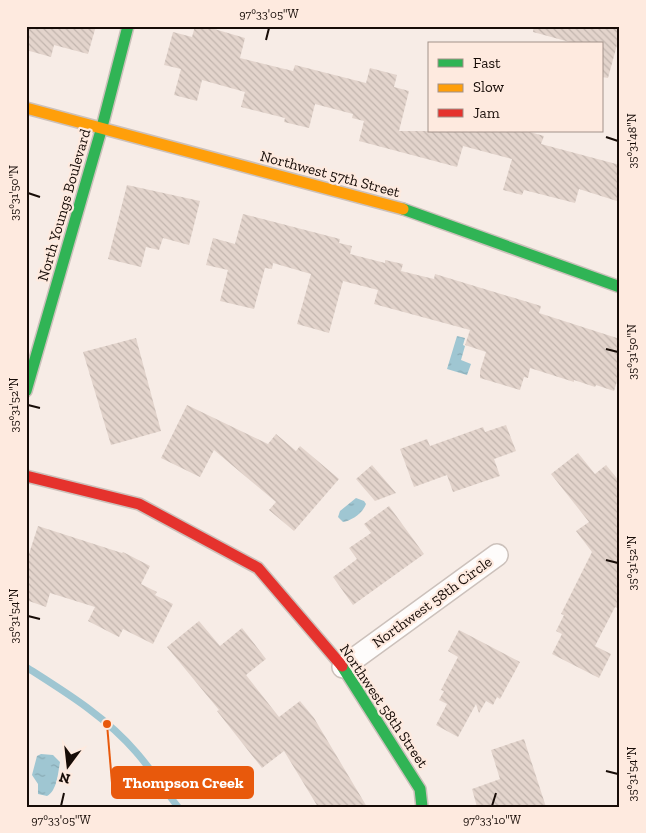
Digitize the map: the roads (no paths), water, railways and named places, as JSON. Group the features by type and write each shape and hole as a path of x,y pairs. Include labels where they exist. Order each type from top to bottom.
{"street":[{"name":"North Youngs Boulevard","path":"26,390 102,128 128,26"},
{"name":"Northwest 57th Street","path":"26,108 395,206 620,286"},
{"name":"Northwest 58th Street","path":"26,476 140,504 258,568 343,667 420,789 422,807"},
{"name":"Northwest 58th Circle","path":"343,667 497,556"}],"water":[{"path":"457,336 465,338 461,360 471,364 467,375 447,369"},
{"path":"356,498 364,501 366,504 356,516 343,522 338,517 340,511"},
{"path":"41,754 53,755 60,762 55,786 47,796 38,794 38,784 32,775 37,756"}],"waterway":[{"path":"26,667 84,705 111,727 142,759 178,807"}],"place":[{"name":"Thompson Creek","path":"107,724"}]}
